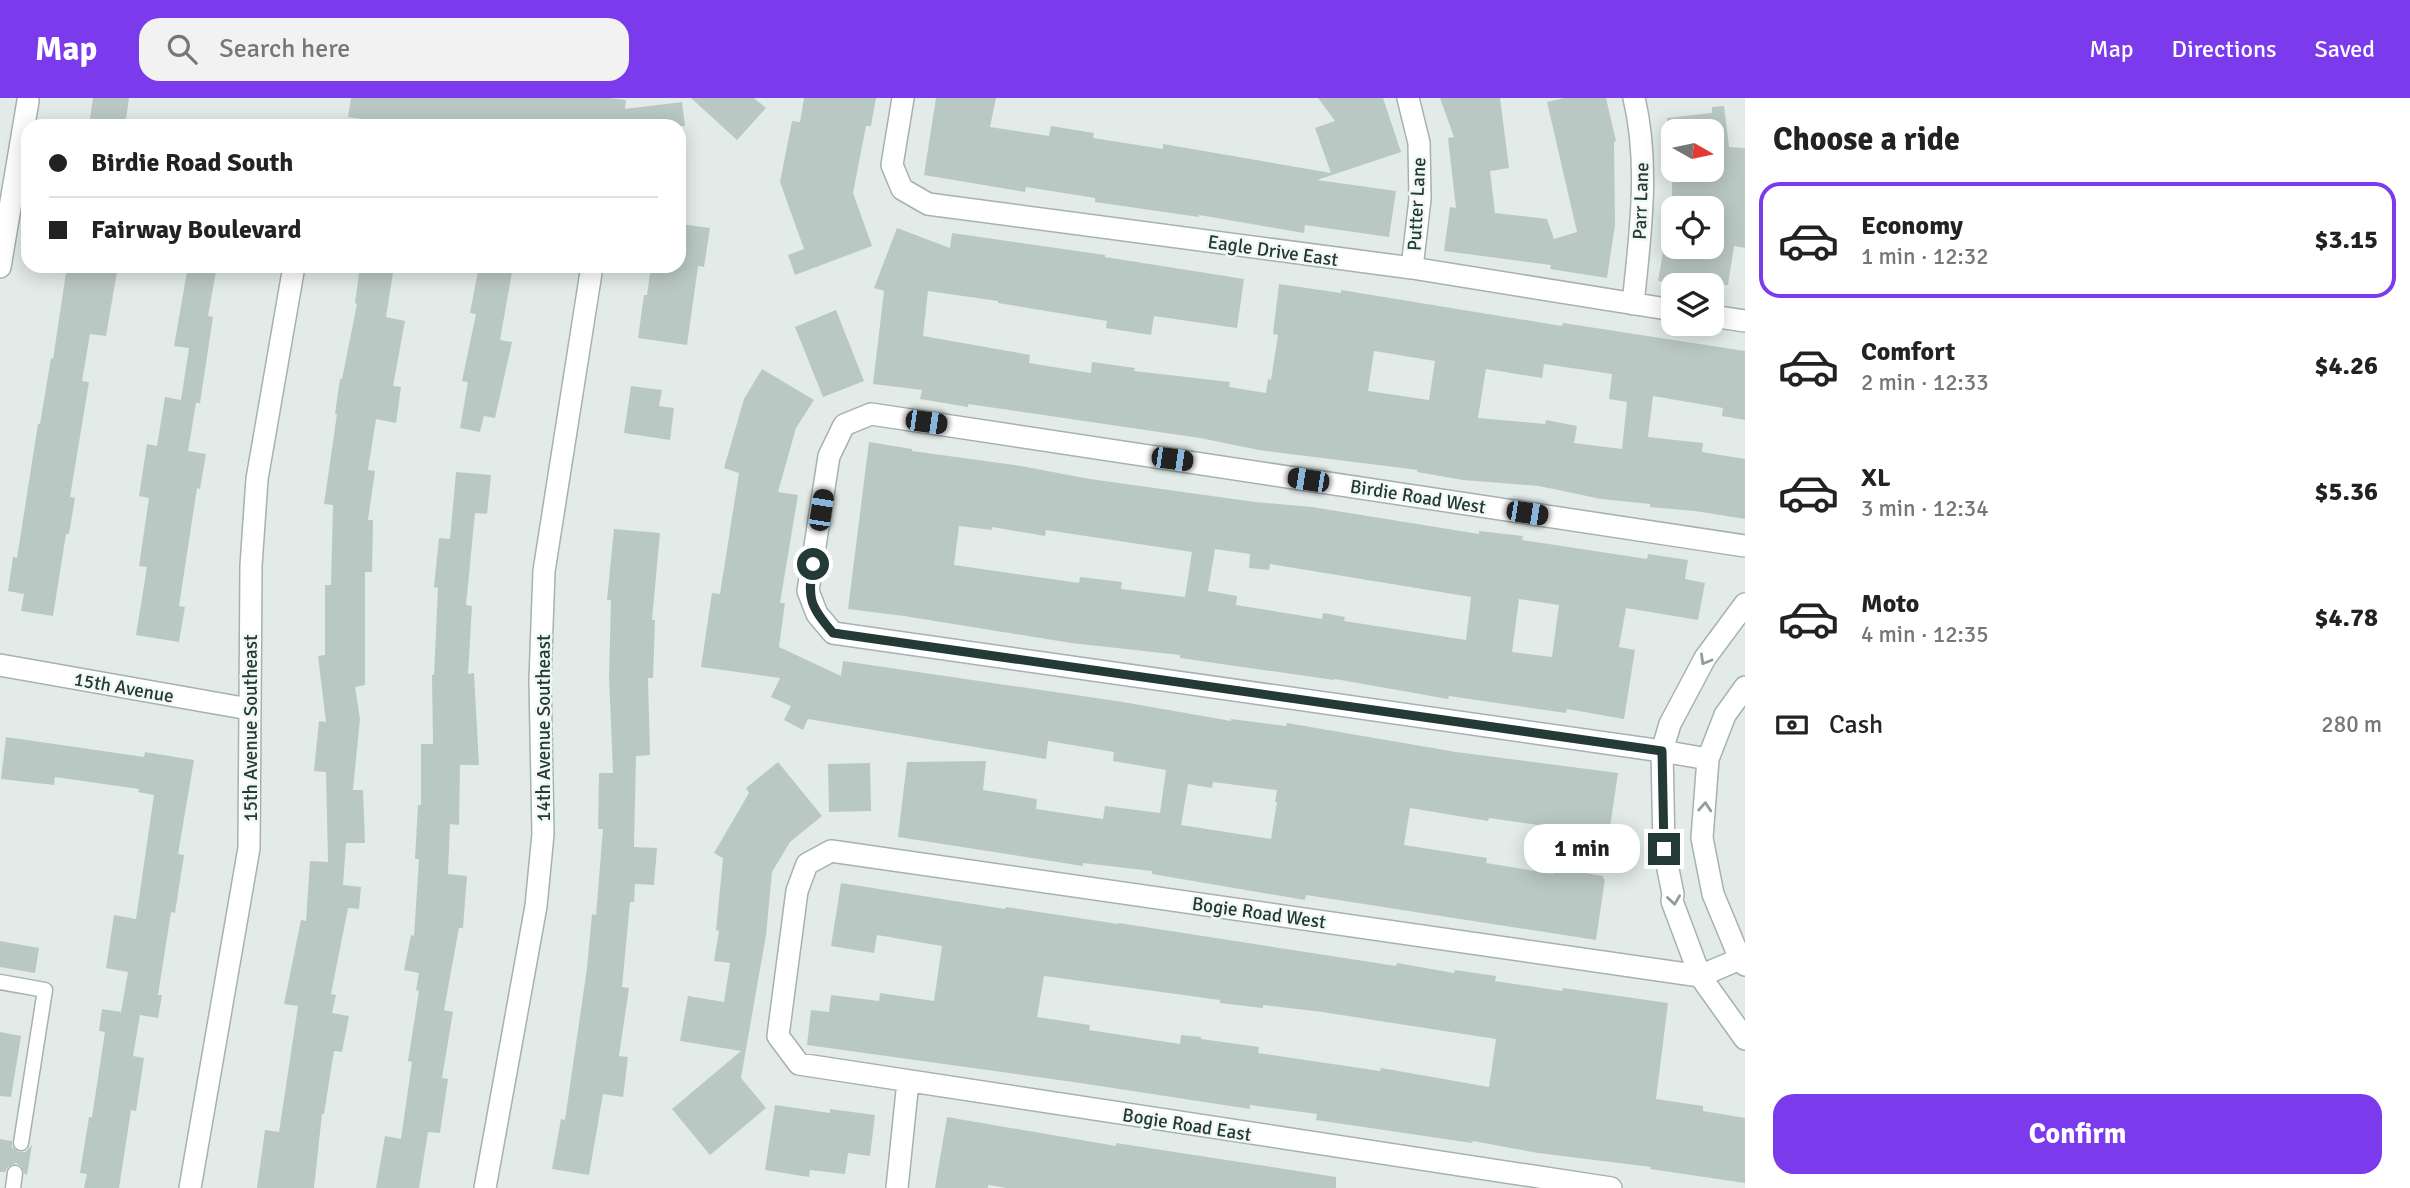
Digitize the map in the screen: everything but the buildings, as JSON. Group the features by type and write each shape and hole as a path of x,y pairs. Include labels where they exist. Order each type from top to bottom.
{"street":[{"name":"Eagle Drive East","path":"903,98 892,165 902,189 928,204 1412,268 1661,308"},
{"name":"Putter Lane","path":"1408,98 1419,144 1420,199 1412,268"},
{"name":"Parr Lane","path":"1633,304 1641,209 1641,127 1634,98"},
{"path":"25,119 28,101"},
{"path":"0,267 21,142"},
{"name":"15th Avenue Southeast","path":"190,1188 249,848 251,566 257,479 293,273"},
{"name":"14th Avenue Southeast","path":"485,1188 537,894 543,834 540,680 544,571 591,273"},
{"path":"1724,318 1745,321"},
{"name":"Birdie Road West","path":"1662,751 833,633 817,614 808,591 829,456 844,425 871,414 1745,546"},
{"path":"1745,604 1705,658 1670,724 1662,751 1664,849 1672,901 1700,976 1745,1039"},
{"name":"15th Avenue","path":"0,665 249,709"},
{"path":"1700,976 1743,962 1713,894 1702,838 1708,759 1725,715 1745,687"},
{"path":"1662,751 1708,759"},
{"name":"Bogie Road West","path":"778,1036 797,891 807,864 831,851 1700,976"},
{"name":"Bogie Road East","path":"778,1036 799,1064 1611,1188"},
{"path":"897,1188 908,1081"}],"lane":[{"path":"0,982 46,990 21,1143"}],"route":[{"path":"813,564 808,591 817,614 833,633 1662,751 1664,849"}]}
